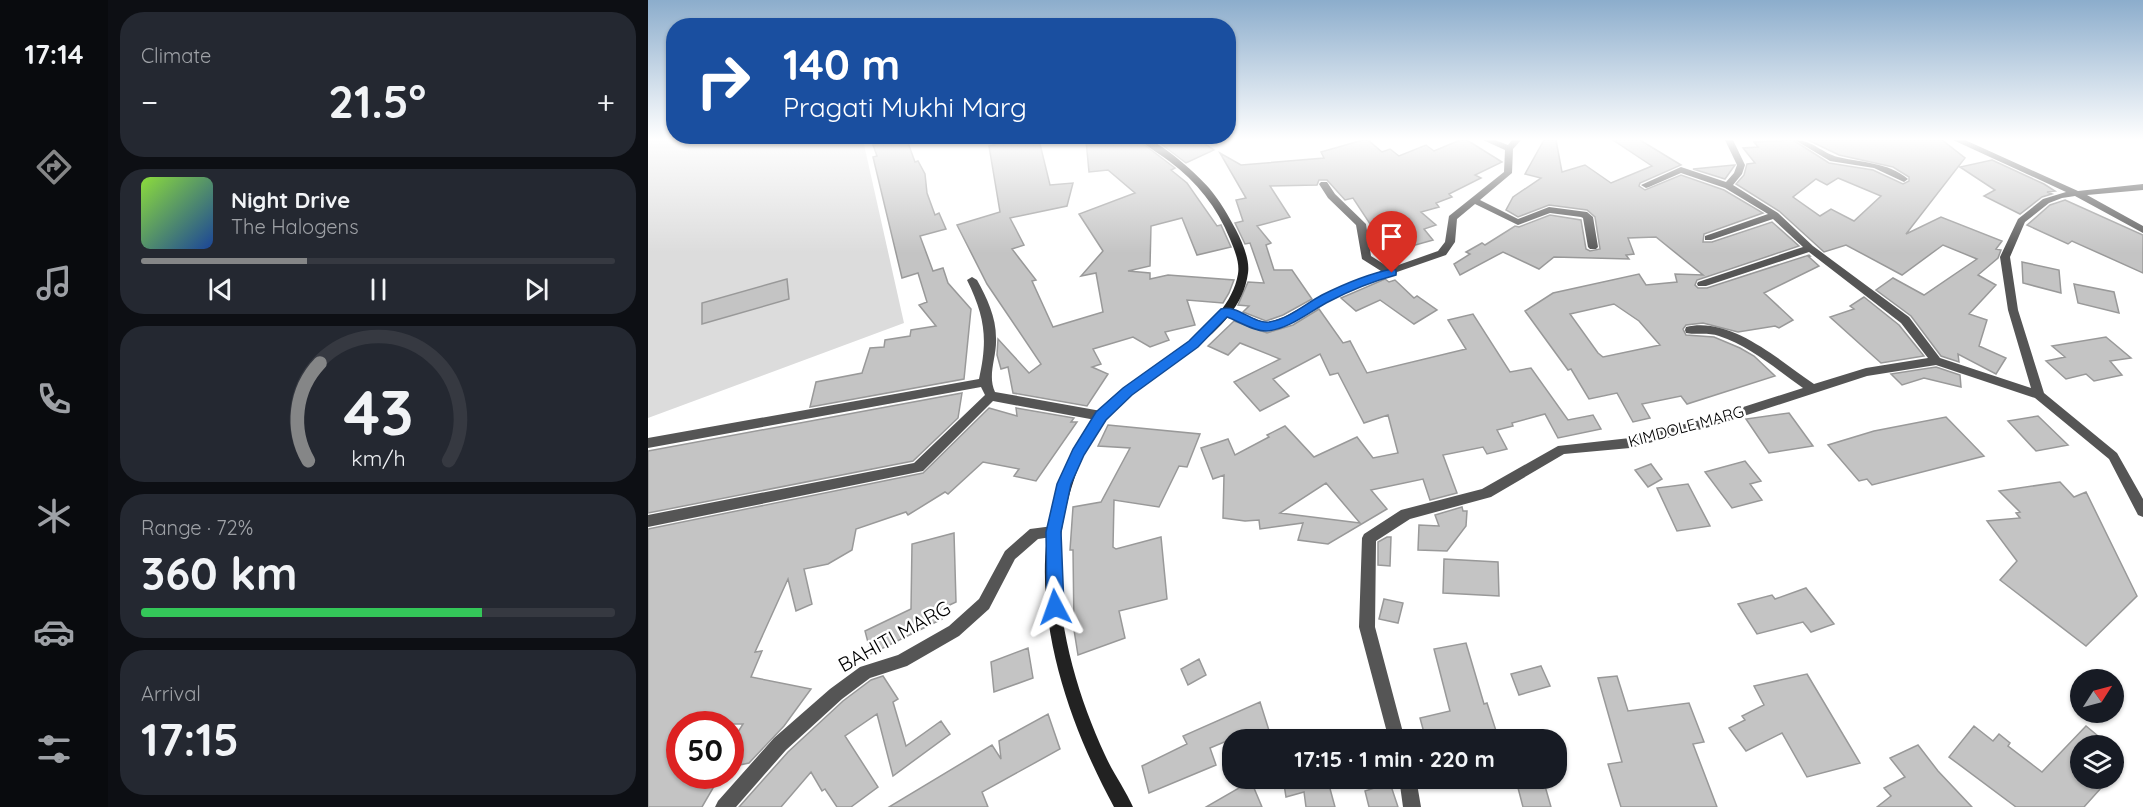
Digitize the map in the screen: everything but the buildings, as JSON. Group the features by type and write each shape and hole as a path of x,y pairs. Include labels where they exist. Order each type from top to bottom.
{"main road":[{"path":"1124,807 1086,736 1070,695 1059,644 1054,588 1053,532 1064,484 1078,453 1101,416 1137,384 1194,344 1237,295 1243,274 1237,243 1216,200 1196,178"}],"street":[{"path":"1225,311 1266,327 1288,320 1326,298 1379,275 1392,273 1443,253 1450,242 1452,218 1502,178"},
{"path":"1646,185 1663,178"},
{"path":"1704,178 1728,186 1775,215 1810,248 1905,320 1936,361 2039,395 2113,456 2143,511"},
{"path":"1728,186 1735,178"},
{"path":"2042,178 2076,193 2143,230"},
{"path":"1324,184 1331,196 1360,224 1366,257 1392,273"},
{"path":"2039,395 2013,310 2005,257 2021,221 2046,201 2060,195 2143,187"},
{"path":"1473,200 1518,222 1549,210 1584,214 1588,217 1593,247"},
{"path":"1708,238 1775,215"},
{"path":"1702,284 1810,248"},
{"path":"972,280 988,310 992,350 984,382 991,396"},
{"path":"1690,330 1714,330 1738,339 1811,388"},
{"name":"KIMDOLE MARG","path":"1394,729 1367,627 1369,538 1406,514 1486,493 1562,449 1630,443 1713,421 1866,372 1936,361"},
{"path":"648,443 984,382"},
{"path":"991,396 1101,416"},
{"path":"648,521 918,467 991,396"},
{"name":"BAHITI MARG","path":"724,807 780,744 836,694 866,672 902,661 954,631 984,604 1010,555 1035,533 1053,532"},
{"path":"1409,789 1412,807"}],"shaded area":[{"path":"648,178 871,178 904,323 648,418"}],"route":[{"path":"1055,607 1053,532 1064,484 1096,422 1117,399 1194,344 1225,311 1266,327 1288,320 1326,298 1379,275 1392,273"}]}
